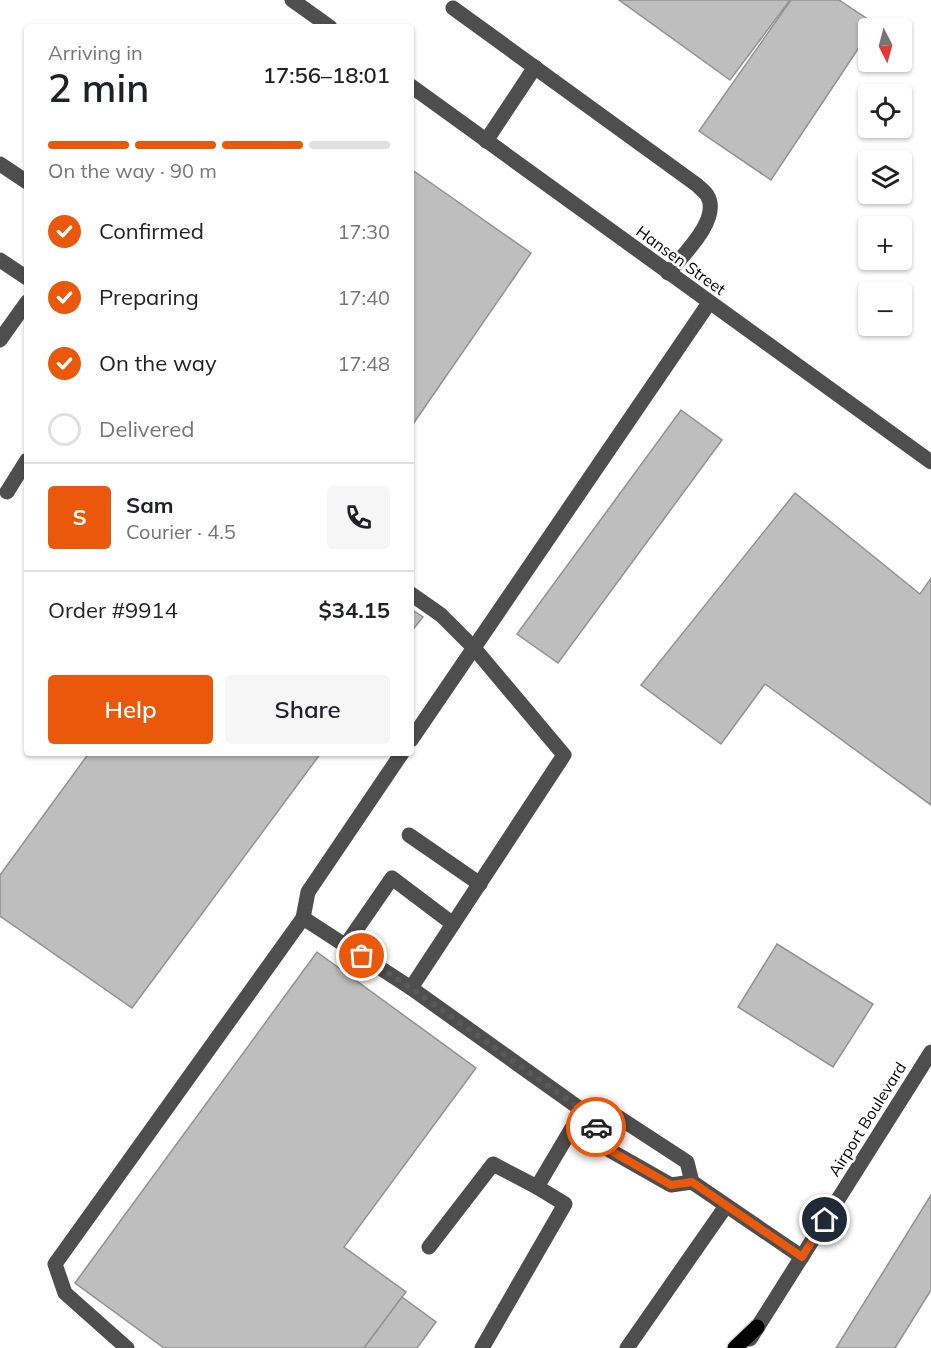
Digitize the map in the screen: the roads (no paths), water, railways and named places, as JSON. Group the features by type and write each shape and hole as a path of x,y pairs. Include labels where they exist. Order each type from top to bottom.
{"main road":[{"name":"Airport Boulevard","path":"735,1348 757,1327"}],"street":[{"path":"292,0 317,17"},
{"path":"453,8 697,185 708,196 711,212 705,227 668,273"},
{"path":"486,141 535,68"},
{"name":"Hansen Street","path":"414,88 931,462"},
{"path":"0,164 24,180"},
{"path":"0,260 24,276"},
{"path":"414,736 709,303"},
{"path":"0,340 24,306"},
{"path":"6,492 24,465"},
{"path":"411,988 564,755 474,648 441,615 414,596"},
{"path":"127,1348 65,1293 55,1264 303,918 308,892 400,756"},
{"path":"409,835 480,884"},
{"path":"345,946 392,878 453,924"},
{"path":"303,918 411,988 596,1120 618,1117 687,1162 692,1182 802,1257"},
{"name":"Airport Boulevard","path":"744,1348 931,1052"},
{"path":"537,1187 582,1111"},
{"path":"596,1120 597,1143 671,1185 692,1182"},
{"path":"429,1248 493,1164 565,1204 482,1348"},
{"path":"627,1348 726,1206"}]}
